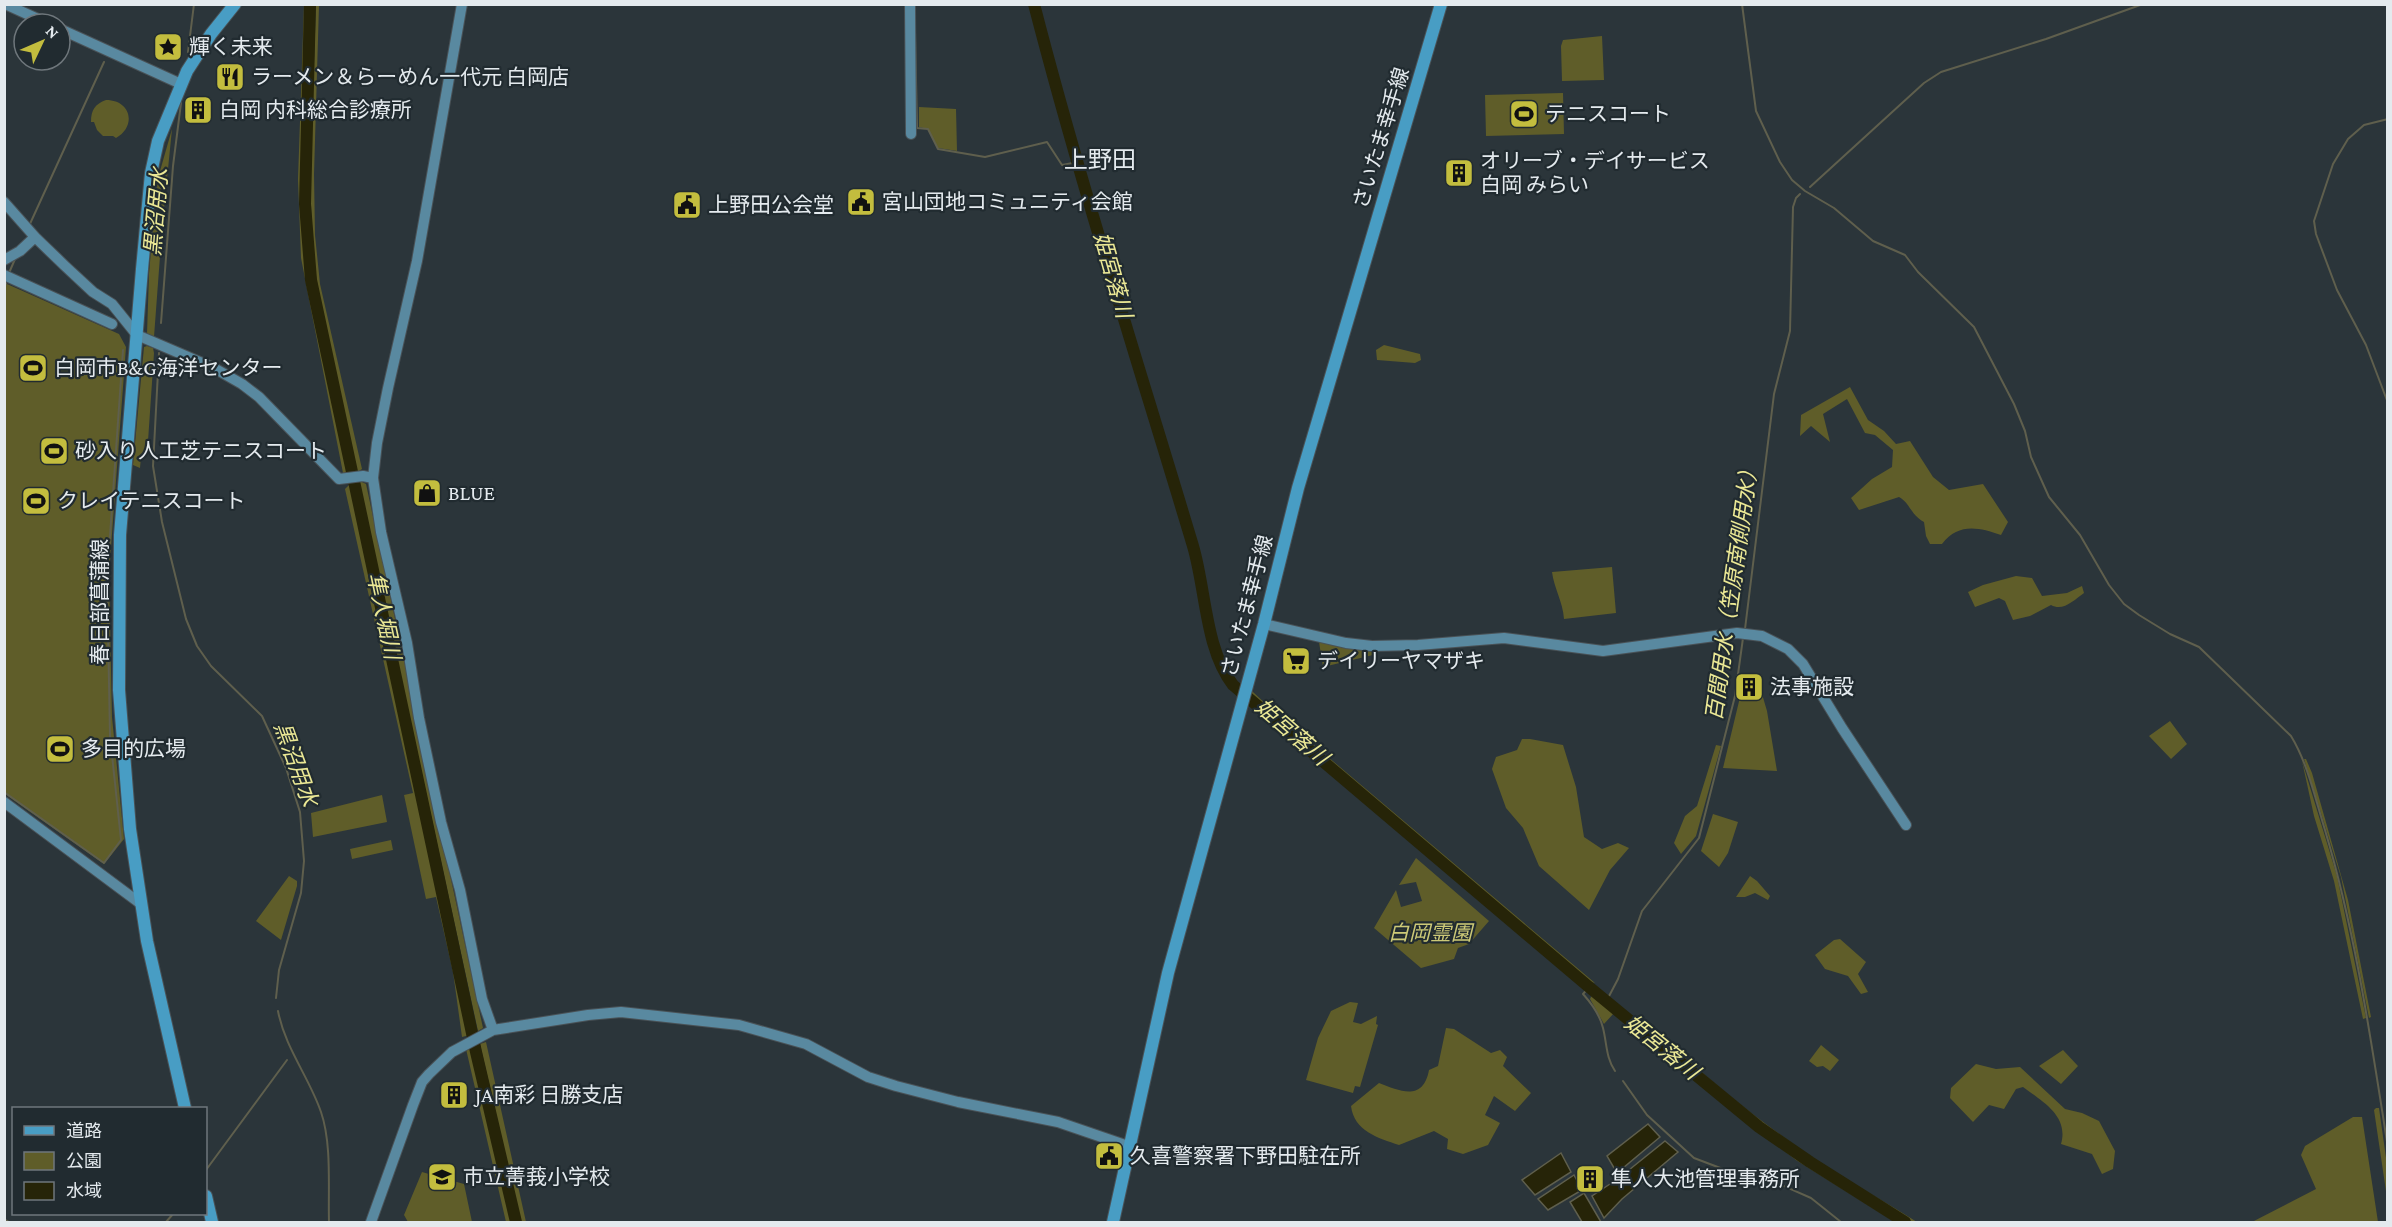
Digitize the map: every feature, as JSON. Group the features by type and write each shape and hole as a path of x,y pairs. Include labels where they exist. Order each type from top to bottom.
{"main road":[{"name":"春日部菖蒲線","path":"185,1107 156,984 141,904 124,767 119,650 120,535 151,173 158,141 187,71 211,34 235,4"},
{"name":"さいたま幸手線","path":"1113,1222 1168,972 1264,624 1298,488 1441,4"},
{"path":"207,1200 212,1222"}],"street":[{"path":"5,4 23,12"},
{"path":"462,4 417,261 368,477 407,644 419,718 441,822 460,890 489,1032"},
{"path":"910,4 910,134"},
{"path":"72,34 181,84"},
{"path":"4,202 35,237 93,292 112,304 137,335 214,368 242,384 259,398 339,479 368,477"},
{"path":"4,260 35,237"},
{"path":"4,275 112,324"},
{"path":"1264,624 1346,643 1372,646 1504,639 1603,651 1737,633 1762,636 1788,649 1803,664 1906,825"},
{"path":"4,802 141,904"},
{"path":"371,1222 422,1082 452,1052 489,1032 544,1021 621,1012 739,1025 806,1044 868,1077 896,1086 958,1102 1058,1122 1128,1146"}],"green space":[{"path":"304,5 306,5 301,203 305,263 470,1035 462,1037 453,972 436,897 426,899 404,795 413,793 345,489 349,485 346,473 343,473 301,258 298,179"},
{"path":"316,5 319,5 314,174 315,235 320,284 362,469 359,471 362,482 366,484 483,1028 478,1031 323,320 313,257 310,180"},
{"name":"テニスコート","path":"1602,36 1604,80 1562,81 1561,46 1563,40"},
{"name":"テニスコート","path":"1563,93 1564,134 1486,136 1485,95"},
{"path":"106,100 121,104 128,115 127,127 116,138 103,136 97,130 94,122 91,122 94,108"},
{"path":"919,107 956,109 957,151 938,148 928,129 919,127"},
{"path":"172,129 164,209 155,209 158,178"},
{"path":"154,215 163,216 154,337 147,334"},
{"path":"7,284 119,334 126,347 109,574 112,717 124,839 104,864 5,794 4,287"},
{"path":"1384,345 1420,354 1421,360 1415,363 1377,360 1376,350"},
{"path":"144,347 153,348 154,353 147,456 141,457 140,468 133,465"},
{"path":"1850,387 1868,420 1884,431 1896,444 1910,441 1933,477 1949,490 1983,484 2008,522 2001,535 1969,529 1955,533 1942,544 1930,544 1924,522 1899,497 1859,510 1851,498 1872,479 1892,467 1893,450 1875,435 1865,433 1847,399 1823,414 1830,442 1811,426 1800,436 1801,415"},
{"path":"1612,567 1616,613 1564,619 1552,572"},
{"path":"2016,576 2032,578 2042,596 2067,593 2082,586 2084,593 2064,606 2051,605 2030,616 2013,620 2005,601 1999,598 1975,607 1968,592 1983,585"},
{"path":"1319,642 1372,651 1373,655 1323,667"},
{"path":"1252,691 1595,983 1588,981 1250,695"},
{"path":"1741,693 1762,694 1777,771 1723,768"},
{"path":"2170,721 2187,744 2171,759 2149,736"},
{"path":"1522,739 1563,745 1576,787 1584,837 1602,849 1618,843 1629,848 1610,870 1589,910 1539,866 1523,828 1506,808 1492,769 1496,757 1517,750"},
{"path":"1716,745 1721,746 1696,836 1681,854 1674,843 1685,816 1697,806"},
{"path":"2304,759 2312,773 2348,900 2371,1017 2369,1018 2341,877"},
{"path":"2302,761 2337,876 2366,1018 2363,1019 2334,881 2314,816"},
{"path":"382,795 387,822 313,837 311,813"},
{"path":"1713,814 1738,822 1728,853 1719,867 1701,851"},
{"path":"391,840 393,850 352,859 350,849"},
{"name":"白岡霊園","path":"1416,858 1489,921 1469,944 1458,948 1454,959 1421,968 1374,928 1396,890 1401,907 1422,901 1416,882 1399,885"},
{"path":"289,876 297,881 297,886 281,940 256,921"},
{"path":"1750,876 1770,896 1768,900 1755,893 1745,897 1736,897"},
{"path":"1840,939 1866,962 1858,974 1868,992 1861,994 1848,976 1825,969 1815,955 1834,940"},
{"path":"1592,995 1603,999 1659,1046 1655,1049 1614,1013 1604,1024 1590,999"},
{"path":"1350,1002 1358,1003 1353,1022 1361,1024 1377,1016 1376,1024 1378,1025 1360,1087 1355,1086 1353,1093 1306,1080 1318,1038 1331,1011"},
{"path":"1446,1028 1454,1029 1491,1053 1500,1050 1507,1057 1503,1066 1531,1093 1515,1111 1494,1096 1485,1115 1500,1123 1488,1145 1463,1154 1447,1149 1448,1139 1434,1131 1399,1145 1368,1132 1357,1122 1351,1106 1379,1083 1410,1092 1422,1087 1429,1070 1438,1066"},
{"path":"486,1042 526,1222 521,1222 480,1044"},
{"path":"1671,1045 1727,1094 1786,1139 1917,1222 1909,1222 1820,1167 1761,1125 1668,1049"},
{"path":"1821,1045 1839,1060 1830,1071 1823,1066 1817,1067 1809,1061"},
{"path":"473,1047 512,1222 506,1222 466,1049"},
{"path":"2063,1050 2078,1066 2061,1084 2039,1066"},
{"path":"1665,1052 1774,1140 1902,1222 1895,1222 1796,1160 1662,1055"},
{"path":"1976,1064 1996,1069 2020,1067 2065,1109 2082,1113 2099,1121 2115,1151 2113,1169 2102,1174 2092,1154 2061,1144 2061,1125 2058,1118 2046,1104 2023,1087 2016,1089 2004,1109 1989,1105 1973,1122 1950,1098 1951,1088"},
{"path":"2379,1108 2387,1165 2387,1198 2374,1110"},
{"path":"2353,1117 2362,1117 2378,1222 2252,1222 2316,1189 2301,1155 2305,1146"},
{"path":"422,1172 464,1184 472,1222 408,1222 404,1215"}],"water":[{"path":"1648,1124 1660,1137 1617,1173 1607,1156"},
{"path":"1665,1141 1678,1152 1622,1199 1604,1218 1592,1196 1619,1178"},
{"path":"1561,1153 1571,1172 1535,1195 1522,1180"},
{"path":"1574,1175 1582,1190 1548,1210 1538,1199"},
{"path":"1584,1193 1601,1222 1582,1222 1570,1202"}],"waterway":[{"name":"黒沼用水","path":"188,52 194,4"},
{"name":"隼人堀川","path":"310,4 305,204 311,280 476,1052 516,1222"},
{"name":"姫宮落川","path":"1034,4 1091,208 1193,546 1211,637 1224,670 1233,685 1589,987 1759,1127 1905,1222"},
{"path":"1742,4 1756,111 1780,162 1792,180 1805,191 1834,208 1873,241 1905,255 1918,272 1974,327 2014,404 2025,431 2031,457 2049,497 2080,535 2109,585 2124,604 2139,615 2170,634 2199,647 2291,736 2311,782 2346,909 2362,988 2388,1148"},
{"name":"百間用水（笠原南側用水）","path":"1810,187 1924,83 1941,72 2046,39 2143,4"},
{"path":"915,31 917,128 928,129 938,149 985,157 1047,142 1062,165 1078,162"},
{"path":"29,226 104,62"},
{"name":"黒沼用水","path":"161,323 173,166 181,103"},
{"path":"2388,119 2364,125 2348,139 2333,164 2314,221 2316,234 2337,290 2366,345 2388,403"},
{"name":"百間用水（笠原南側用水）","path":"1745,629 1774,394 1790,331 1793,207 1800,194"},
{"path":"9,273 15,259"},
{"path":"4,289 7,281"},
{"path":"4,792 104,863 121,840 110,736 107,579 123,350"},
{"name":"黒沼用水","path":"159,353 153,466 162,522 186,619 197,646 211,666 262,716 286,768 300,812 304,861 301,893 279,970 276,998"},
{"name":"百間用水（笠原南側用水）","path":"1607,1000 1618,979 1642,911 1699,838 1735,696 1743,638"},
{"name":"百間用水（笠原南側用水）","path":"1589,987 1583,994 1600,1019 1608,1056 1615,1071"},
{"name":"黒沼用水","path":"278,1011 286,1037 321,1112 327,1138 329,1222"},
{"path":"207,1169 287,1060"},
{"name":"百間用水（笠原南側用水）","path":"1623,1081 1647,1115 1694,1158 1723,1169 1742,1170 1761,1176 1811,1198 1841,1222"},
{"path":"166,1222 172,1215"},
{"path":"4,1219 9,1222"}],"place":[{"name":"輝く未来","path":"168,47"},
{"name":"ラーメン＆らーめん一代元 白岡店","path":"230,77"},
{"name":"白岡 内科総合診療所","path":"198,110"},
{"name":"テニスコート","path":"1524,114"},
{"name":"オリーブ・デイサービス 白岡 みらい","path":"1459,173"},
{"name":"宮山団地コミュニティ会館","path":"861,202"},
{"name":"上野田公会堂","path":"687,205"},
{"name":"白岡市B&G海洋センター","path":"33,368"},
{"name":"砂入り人工芝テニスコート","path":"54,451"},
{"name":"BLUE","path":"427,493"},
{"name":"クレイテニスコート","path":"36,501"},
{"name":"デイリーヤマザキ","path":"1296,661"},
{"name":"法事施設","path":"1749,687"},
{"name":"多目的広場","path":"60,749"},
{"name":"JA南彩 日勝支店","path":"454,1095"},
{"name":"久喜警察署下野田駐在所","path":"1109,1156"},
{"name":"市立菁莪小学校","path":"442,1177"},
{"name":"隼人大池管理事務所","path":"1590,1179"}],"district":[{"name":"上野田","path":"1100,159"}]}
